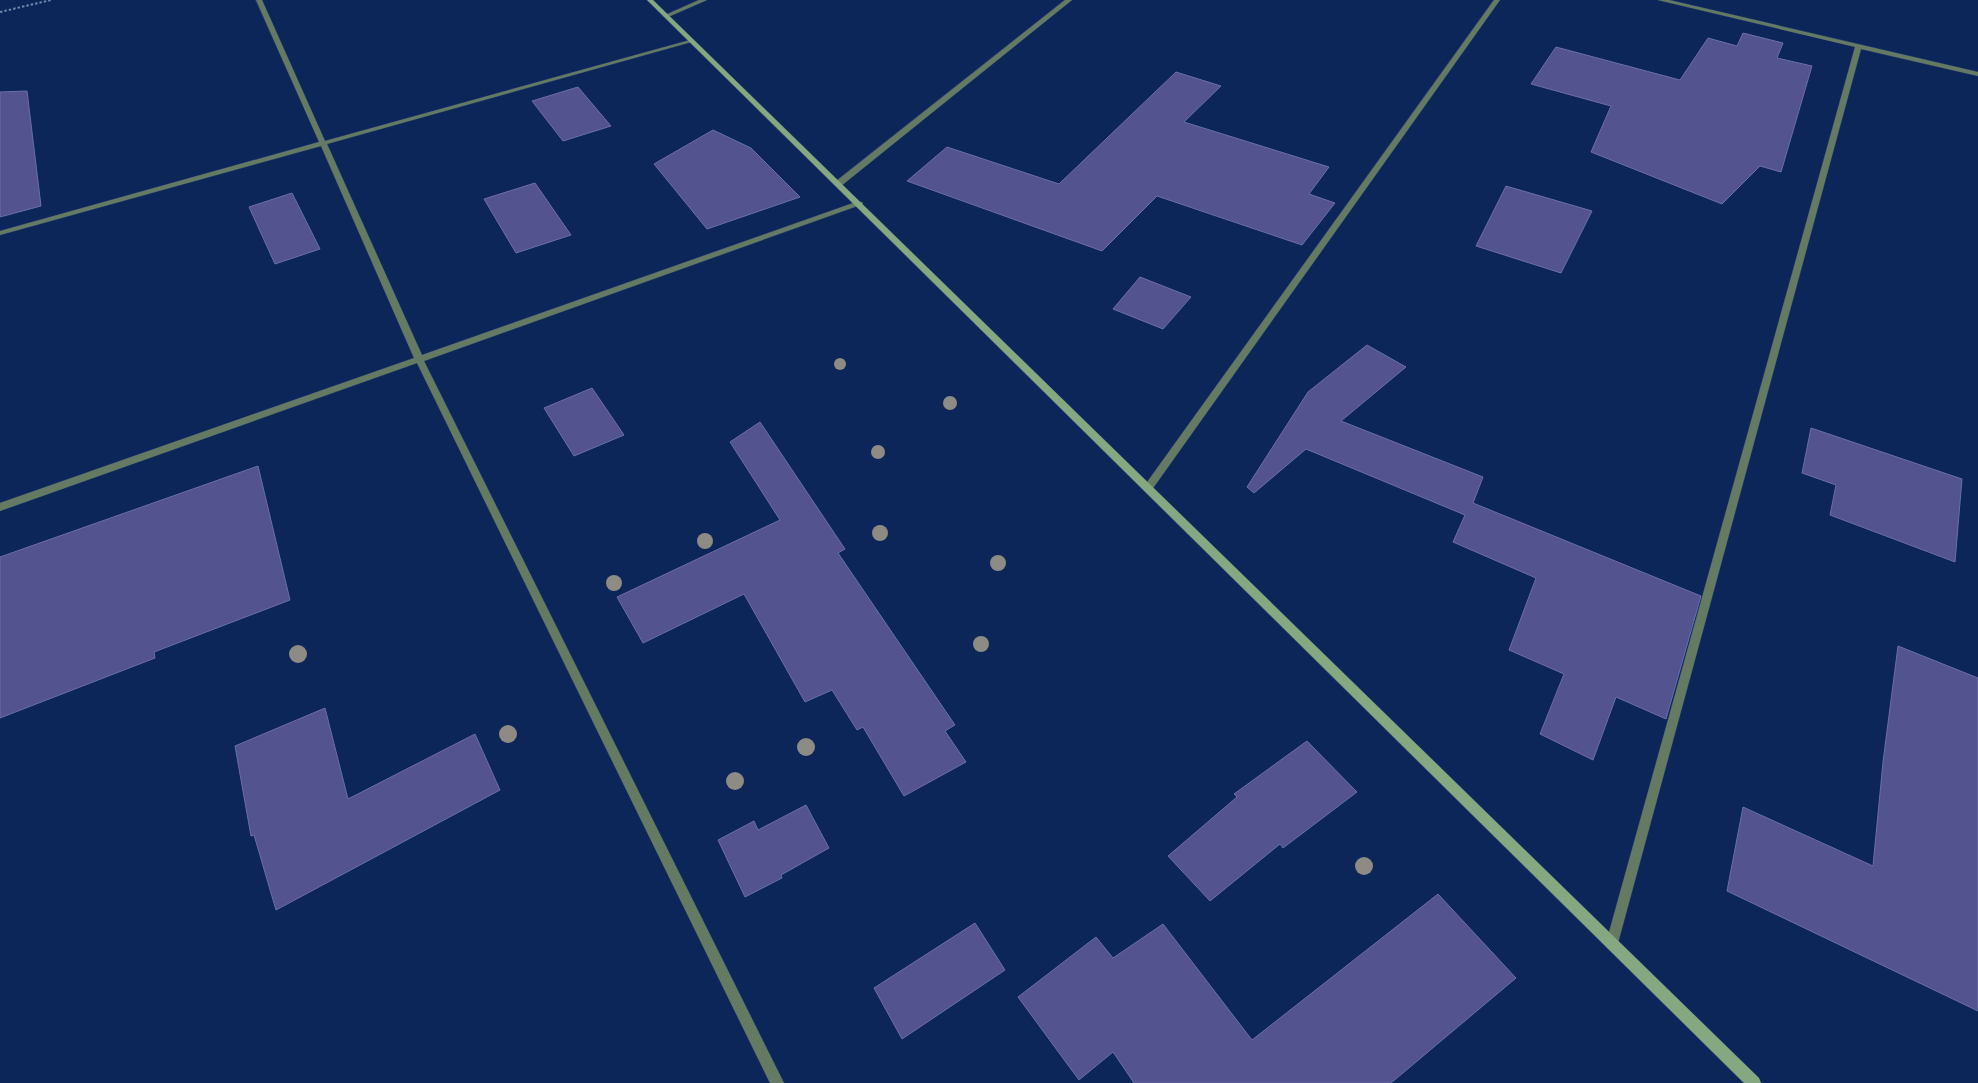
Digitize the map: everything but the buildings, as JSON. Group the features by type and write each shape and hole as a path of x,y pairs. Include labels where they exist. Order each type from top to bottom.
{"street":[{"path":"258,0 419,359 777,1083"},
{"path":"650,0 1754,1083"},
{"path":"666,16 704,0"},
{"path":"838,184 1068,0"},
{"path":"1148,488 1497,0"},
{"path":"1661,0 1978,74"},
{"path":"0,233 692,41"},
{"path":"1612,944 1858,46"},
{"path":"0,507 859,204"}],"path":[{"path":"0,12 51,0"}]}
